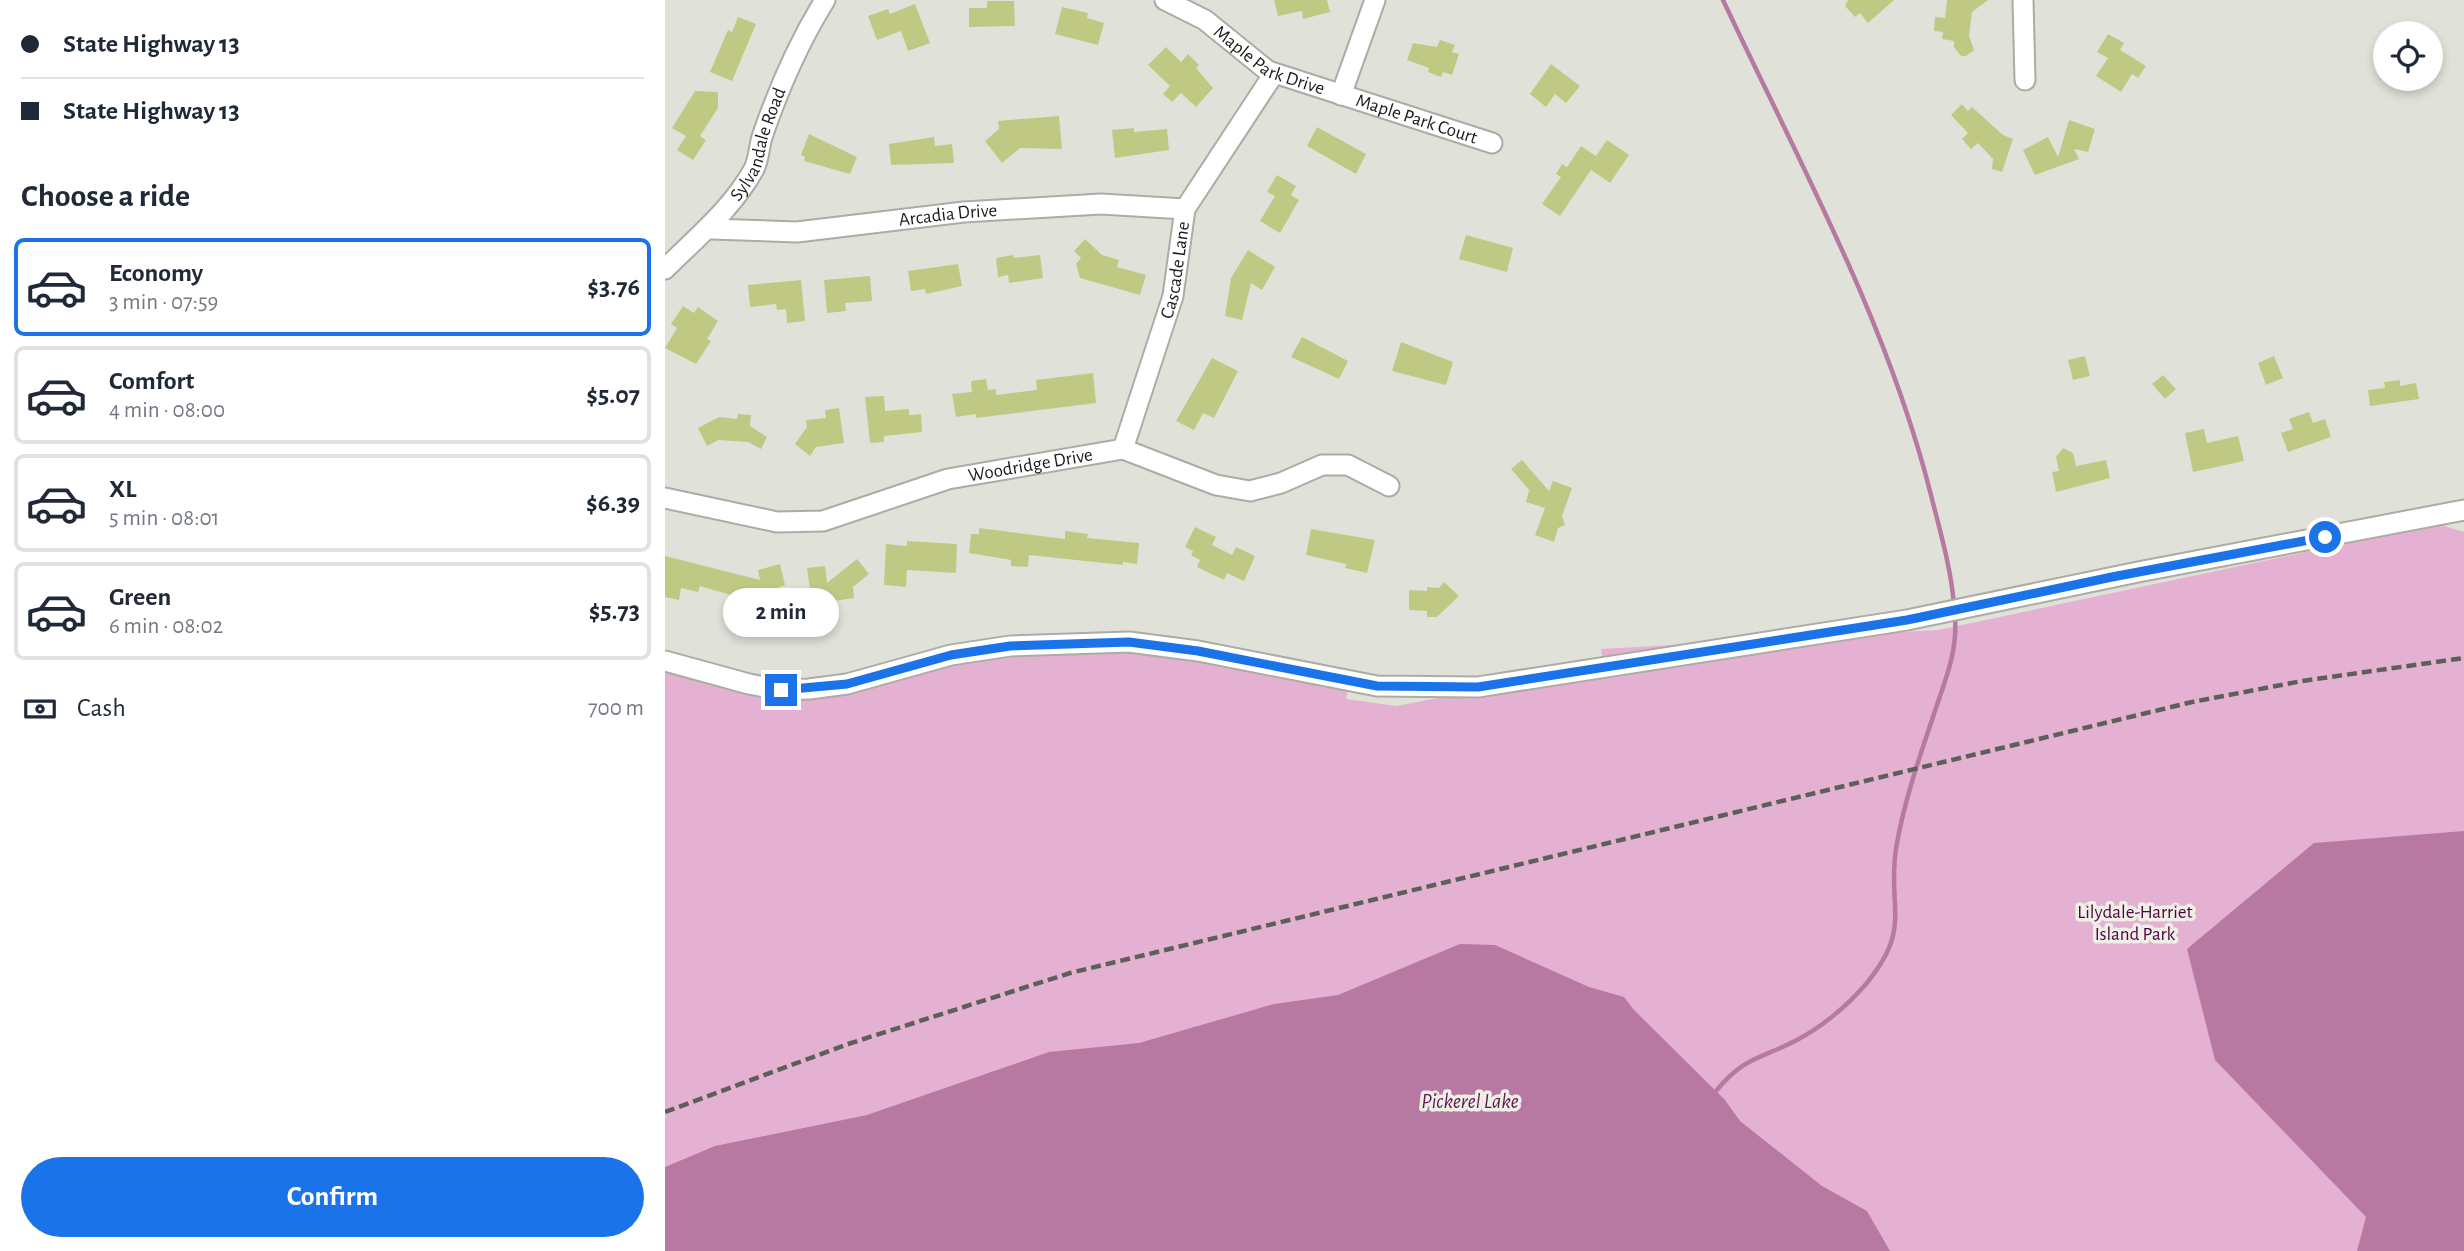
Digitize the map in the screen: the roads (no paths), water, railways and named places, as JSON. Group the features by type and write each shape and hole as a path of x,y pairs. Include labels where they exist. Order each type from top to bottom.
{"street":[{"name":"Sylvandale Road","path":"665,269 698,236 711,229 755,167 762,138 806,32 825,0"},
{"name":"Maple Park Drive","path":"1165,0 1205,20 1268,71 1341,94"},
{"path":"1341,94 1375,0"},
{"path":"2023,0 2025,80"},
{"name":"Cascade Lane","path":"1123,449 1173,296 1185,208 1273,75 1268,71"},
{"name":"Maple Park Court","path":"1341,94 1492,143"},
{"name":"Arcadia Drive","path":"711,229 797,232 964,212 1101,204 1185,208"},
{"path":"1123,449 1216,485 1250,491 1281,483 1322,464 1349,465 1389,486"},
{"name":"Woodridge Drive","path":"665,498 777,522 823,520 948,479 1123,449"},
{"path":"665,661 749,684 781,690 809,689 847,684 951,655 998,648 1129,642 1198,651 1377,686 1478,687 1907,620 2087,582 2464,510"}],"water":[{"path":"2464,831 2464,1251 2357,1251 2366,1217 2215,1060 2187,949 2314,843"},
{"name":"Pickerel Lake","path":"1460,944 1495,945 1589,987 1624,997 1725,1100 1740,1121 1822,1186 1867,1211 1890,1251 665,1251 665,1167 715,1146 867,1115 1049,1052 1139,1043 1274,1004 1338,995"}],"waterway":[{"path":"1723,0 1839,243 1891,367 1913,430 1931,495 1948,563 1954,605"},
{"path":"1716,1091 1744,1065 1805,1036 1833,1016 1866,984 1889,947 1894,932 1894,870 1899,833 1916,767 1949,669 1954,644 1955,617"}],"railway":[{"path":"665,1112 848,1044 1070,973 2192,702 2302,681 2464,658"}],"park label":[{"name":"Lilydale-Harriet Island Park","path":"2135,923"}]}
